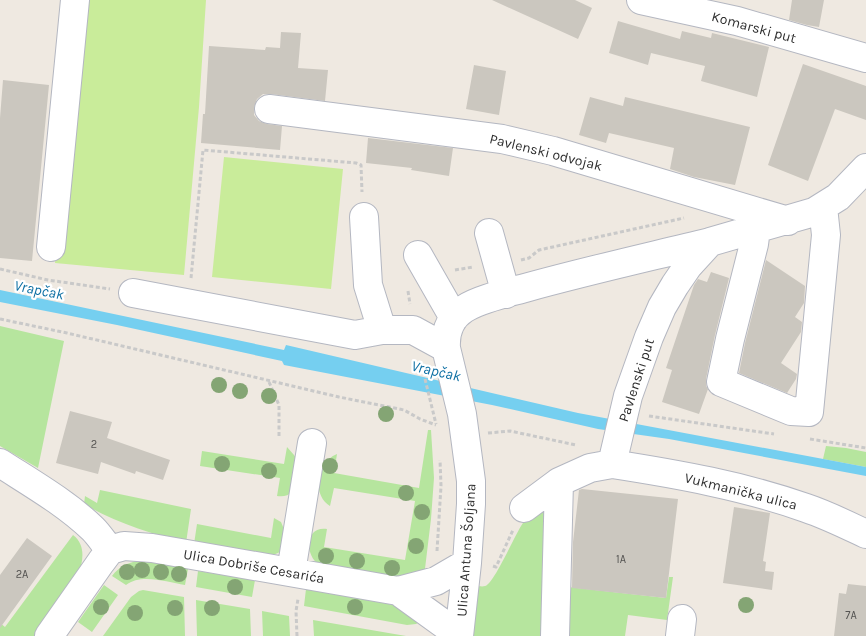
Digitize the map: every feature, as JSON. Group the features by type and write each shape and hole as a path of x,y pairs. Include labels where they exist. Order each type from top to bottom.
{"street":[{"path":"51,247 75,0"},
{"name":"Komarski put","path":"641,0 737,21 866,58"},
{"name":"Pavlenski odvojak","path":"269,109 502,139 553,151 788,221"},
{"path":"418,255 454,318 463,309 474,303 710,242 814,212 838,197 866,168"},
{"path":"756,229 721,382 791,411 809,412 826,235 823,207"},
{"path":"364,217 368,285 382,330"},
{"path":"489,233 506,294"},
{"name":"Pavlenski put","path":"614,454 625,406 649,337 662,307 688,266 710,242"},
{"path":"133,293 355,335 382,330 414,330 448,357"},
{"name":"Ulica Antuna Šoljana","path":"454,318 448,327 446,339 448,357 464,423 472,481 467,563 459,636"},
{"path":"297,573 312,443"},
{"path":"524,508 559,482 590,468 614,454"},
{"name":"Vukmanička ulica","path":"614,454 658,471 705,480 808,508 866,534"},
{"path":"0,463 77,516 93,529 110,550 49,636"},
{"path":"555,636 559,482"},
{"name":"Ulica Dobriše Cesarića","path":"110,550 124,546 138,546 398,591 436,581 467,563"},
{"name":"Ulica Dobriše Cesarića","path":"398,591 459,636"}],"path":[{"path":"168,300 175,290 191,281 203,150 356,163 361,165 364,217"},
{"path":"0,270 48,280 133,293"},
{"path":"0,319 339,397 404,410 436,425"},
{"path":"423,373 438,432"},
{"path":"269,381 279,405 279,437"},
{"path":"625,406 643,399 640,414 778,434"},
{"path":"464,423 484,433 510,432 614,454"},
{"path":"805,438 866,448"},
{"path":"436,552 441,486 440,456"},
{"path":"467,563 496,566 524,508"},
{"path":"297,573 297,636"}],"green space":[{"path":"77,0 206,0 199,107 184,275 55,263"},
{"path":"224,157 343,169 331,289 212,277"},
{"path":"0,326 64,341 38,468 0,446"},
{"path":"428,430 431,430 434,478 424,577 411,579 319,565 311,554 309,542 314,532 320,529 327,529 324,547 405,560 415,501 334,488 330,506 320,494 319,478 325,464 337,454 334,473 419,488"},
{"path":"826,446 866,452 866,467 823,459"},
{"path":"287,447 298,461 293,491 285,496 277,496 280,478 200,466 202,451 284,464"},
{"path":"100,490 191,509 186,543 121,522 84,504 85,496 97,503"},
{"path":"549,499 544,636 471,636 477,586 484,586 494,577 523,523"},
{"path":"274,518 281,522 286,534 281,551 270,556 194,544 197,524 271,538"},
{"path":"73,535 82,548 79,574 35,636 0,636 0,623 5,627"},
{"path":"138,561 188,569 185,585 147,579 132,581 126,585 112,576 123,566"},
{"path":"198,571 255,580 252,597 196,587"},
{"path":"669,577 673,577 667,620 628,615 625,636 562,636 568,587 666,598"},
{"path":"104,585 118,595 92,632 78,622"},
{"path":"306,589 400,606 421,621 416,624 407,625 304,606"},
{"path":"143,590 184,597 185,636 103,636 131,597"},
{"path":"196,600 250,609 251,636 197,636"},
{"path":"262,611 289,616 290,636 263,636"},
{"path":"313,620 406,636 314,636"}],"water":[{"path":"0,290 284,350 286,345 578,413 866,467 866,476 669,439 598,429 492,405 284,365 282,361 0,302"}],"building":[{"path":"492,0 575,0 592,8 578,39"},
{"path":"792,0 824,0 819,27 789,20"},
{"path":"618,21 680,39 682,31 711,38 712,33 769,47 757,97 701,81 705,66 651,53 648,65 609,53"},
{"path":"281,32 301,33 298,68 328,70 325,101 271,94 263,94 257,99 254,115 259,121 282,126 280,150 201,143 203,114 205,114 209,46 265,50 266,47 280,48"},
{"path":"803,64 866,86 866,120 835,109 808,181 768,165"},
{"path":"474,65 506,71 499,115 466,109"},
{"path":"3,80 49,85 32,261 0,258 0,118"},
{"path":"590,97 623,106 625,97 750,127 735,185 694,177 670,169 674,148 609,133 606,143 579,135"},
{"path":"368,138 453,148 449,176 411,170 412,168 366,163"},
{"path":"766,260 805,286 804,303 795,317 802,322 801,332 781,363 797,374 787,393 739,373"},
{"path":"711,272 729,278 706,379 708,389 699,414 662,402 672,370 666,368 694,285 698,279 707,282"},
{"path":"70,411 112,422 107,438 170,460 163,480 136,471 135,474 101,462 98,474 56,463"},
{"path":"579,490 678,499 666,598 572,588 573,542"},
{"path":"734,507 770,513 763,561 766,562 765,571 774,572 772,590 723,583"},
{"path":"27,538 52,556 0,628 0,575"},
{"path":"848,584 866,586 866,636 834,636 839,593 846,594"}],"water label":[{"name":"Vrapčak","path":"39,290"},
{"name":"Vrapčak","path":"436,371"}]}
